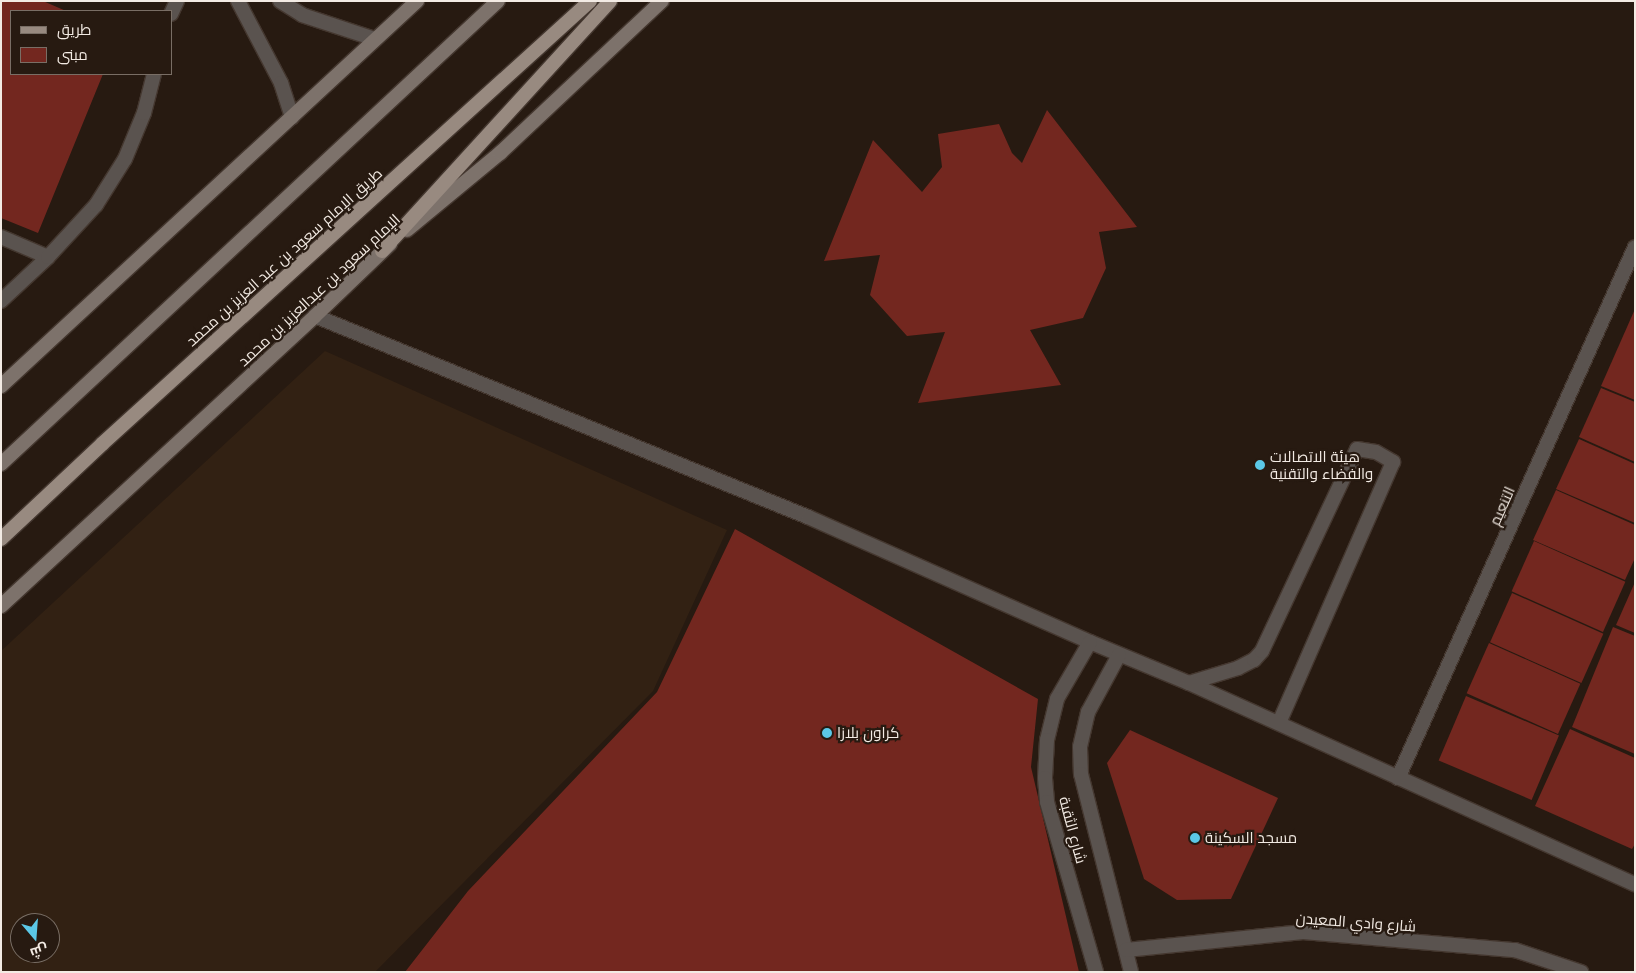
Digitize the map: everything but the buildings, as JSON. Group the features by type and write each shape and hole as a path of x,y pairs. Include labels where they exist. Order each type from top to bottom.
{"main road":[{"path":"1,386 416,1"},
{"path":"1,464 498,1"},
{"name":"طريق الإمام سعود بن عبد العزيز بن محمد","path":"1,539 102,444 590,1"},
{"path":"382,251 610,1"},
{"name":"الإمام سعود بن عبدالعزيز بن محمد","path":"1,606 315,316 382,251 500,153 662,1"}],"street":[{"path":"238,1 281,83 292,117"},
{"path":"280,1 302,15 375,39"},
{"path":"1,301 48,257 96,205 125,159 144,113 154,75"},
{"path":"1,237 48,257"},
{"name":"التنعيم","path":"1398,778 1635,247"},
{"path":"315,316 732,484 1119,655 1280,723 1635,884"},
{"path":"1189,683 1238,668 1254,660 1262,651 1357,449 1376,452 1393,462 1280,723"},
{"name":"شارع الثقبة","path":"1090,642 1057,699 1047,740 1045,778 1047,802 1096,972"},
{"name":"شارع الثقبة","path":"1119,655 1088,712 1080,747 1081,774 1131,972"},
{"name":"شارع وادي المعيدن","path":"1126,950 1303,932 1515,950 1581,972"}],"shaded area":[{"path":"325,351 727,530 653,691 375,972 1,972 1,651"}],"place":[{"name":"هيئة الاتصالات والفضاء والتقنية","path":"1260,465"},
{"name":"كراون بلازا","path":"827,733"},
{"name":"مسجد السكينة","path":"1195,838"}]}
